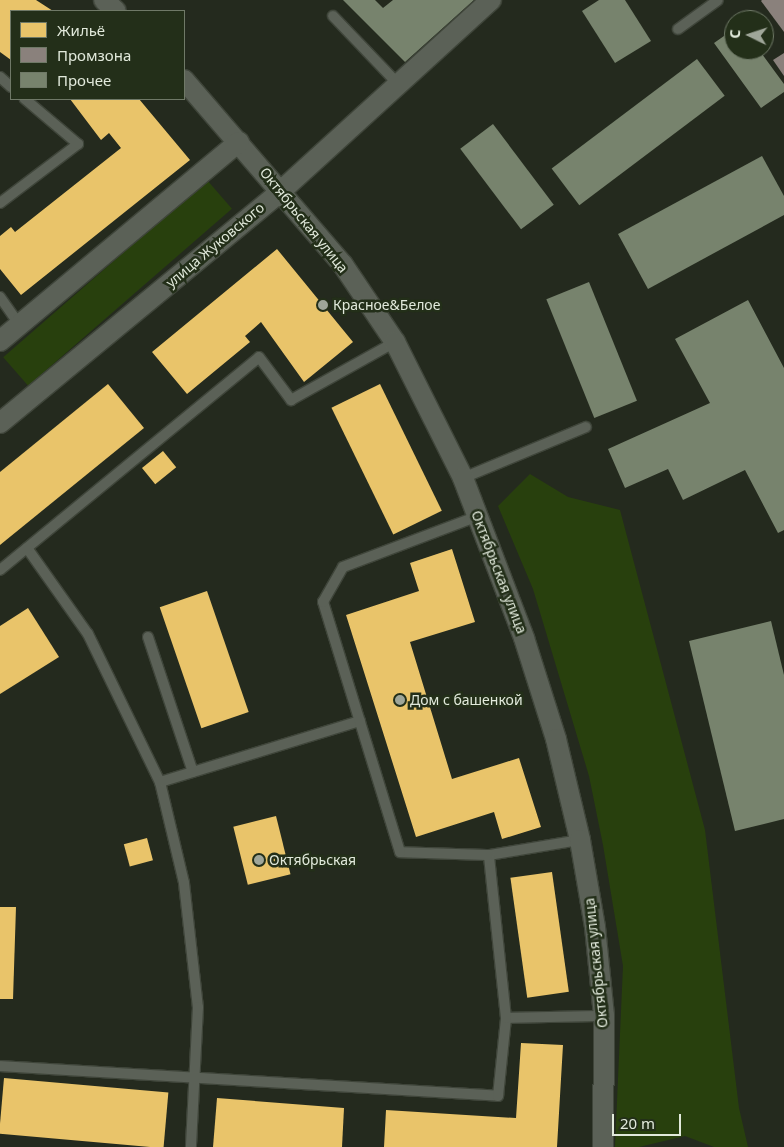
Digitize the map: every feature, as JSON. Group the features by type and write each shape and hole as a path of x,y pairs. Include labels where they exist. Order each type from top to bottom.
{"street":[{"path":"104,0 115,10"},
{"name":"улица Жуковского","path":"0,423 281,191 491,0"},
{"name":"Октябрьская улица","path":"185,81 281,191 343,266 395,342 463,478 478,516 541,694 580,840 595,927 604,1016 603,1147"},
{"path":"0,342 239,142"}],"lane":[{"path":"678,29 718,0"},
{"path":"334,16 398,84"},
{"path":"0,77 10,86"},
{"path":"0,203 78,144 26,100"},
{"path":"0,297 20,326"},
{"path":"0,570 259,357 291,400 395,342"},
{"path":"463,478 586,427"},
{"path":"478,516 342,567 323,602 400,852 489,856 580,840"},
{"path":"27,548 88,634 160,782 184,882 198,1007 197,1078 191,1147"},
{"path":"148,637 193,772"},
{"path":"160,782 360,721"},
{"path":"0,1066 498,1096 506,1018 489,856"},
{"path":"506,1018 604,1016"}],"green space":[{"path":"207,180 232,209 28,386 3,357"},
{"path":"530,474 568,497 620,510 705,830 739,1108 748,1147 714,1147 685,1136 639,1147 615,1147 623,966 603,845 589,776 533,589 498,506"}],"building: Жильё":[{"path":"0,0 36,0 51,10 10,10 10,59 0,52"},
{"path":"71,100 140,100 190,160 21,295 0,269 0,236 11,227 15,232 121,148 109,133 101,140"},
{"path":"277,249 353,342 304,382 261,322 245,336 250,342 187,394 152,352"},
{"path":"108,384 144,428 0,545 0,472"},
{"path":"380,384 442,511 393,534 331,408"},
{"path":"163,451 176,467 155,484 142,468"},
{"name":"Дом с башенкой","path":"452,549 475,622 410,642 452,779 519,758 541,827 502,839 494,812 416,837 346,615 419,591 410,563"},
{"path":"207,591 249,712 201,728 160,607"},
{"path":"28,608 59,657 0,694 0,626"},
{"path":"276,816 291,874 248,885 233,827"},
{"path":"147,838 153,860 130,866 124,844"},
{"path":"552,872 569,992 527,998 510,878"},
{"path":"0,907 16,907 13,999 0,999"},
{"path":"521,1043 563,1045 557,1147 384,1147 386,1110 516,1118"},
{"path":"4,1078 168,1092 164,1147 0,1134"},
{"path":"217,1098 344,1108 342,1147 213,1147"}],"building: Промзона":[{"path":"784,0 784,32 774,19 774,10 768,10 761,1"},
{"path":"784,53 784,76 773,60"}],"building: Прочее":[{"path":"343,0 375,0 383,8 393,0 474,0 405,62"},
{"path":"599,0 625,0 651,41 615,63 582,11"},
{"path":"724,36 724,57 714,43"},
{"path":"697,59 725,96 579,205 552,169"},
{"path":"726,60 766,60 784,84 784,92 761,108"},
{"path":"493,124 554,205 521,229 460,149"},
{"path":"762,156 784,196 784,215 648,289 618,234"},
{"path":"589,282 637,401 594,418 546,299"},
{"path":"748,300 784,368 784,530 778,533 745,470 683,500 668,469 625,488 608,449 710,403 675,339"},
{"path":"771,621 784,675 784,819 735,831 689,641"}],"place":[{"name":"Красное&Белое","path":"323,305"},
{"name":"Дом с башенкой","path":"400,700"},
{"name":"Октябрьская","path":"259,860"}]}
